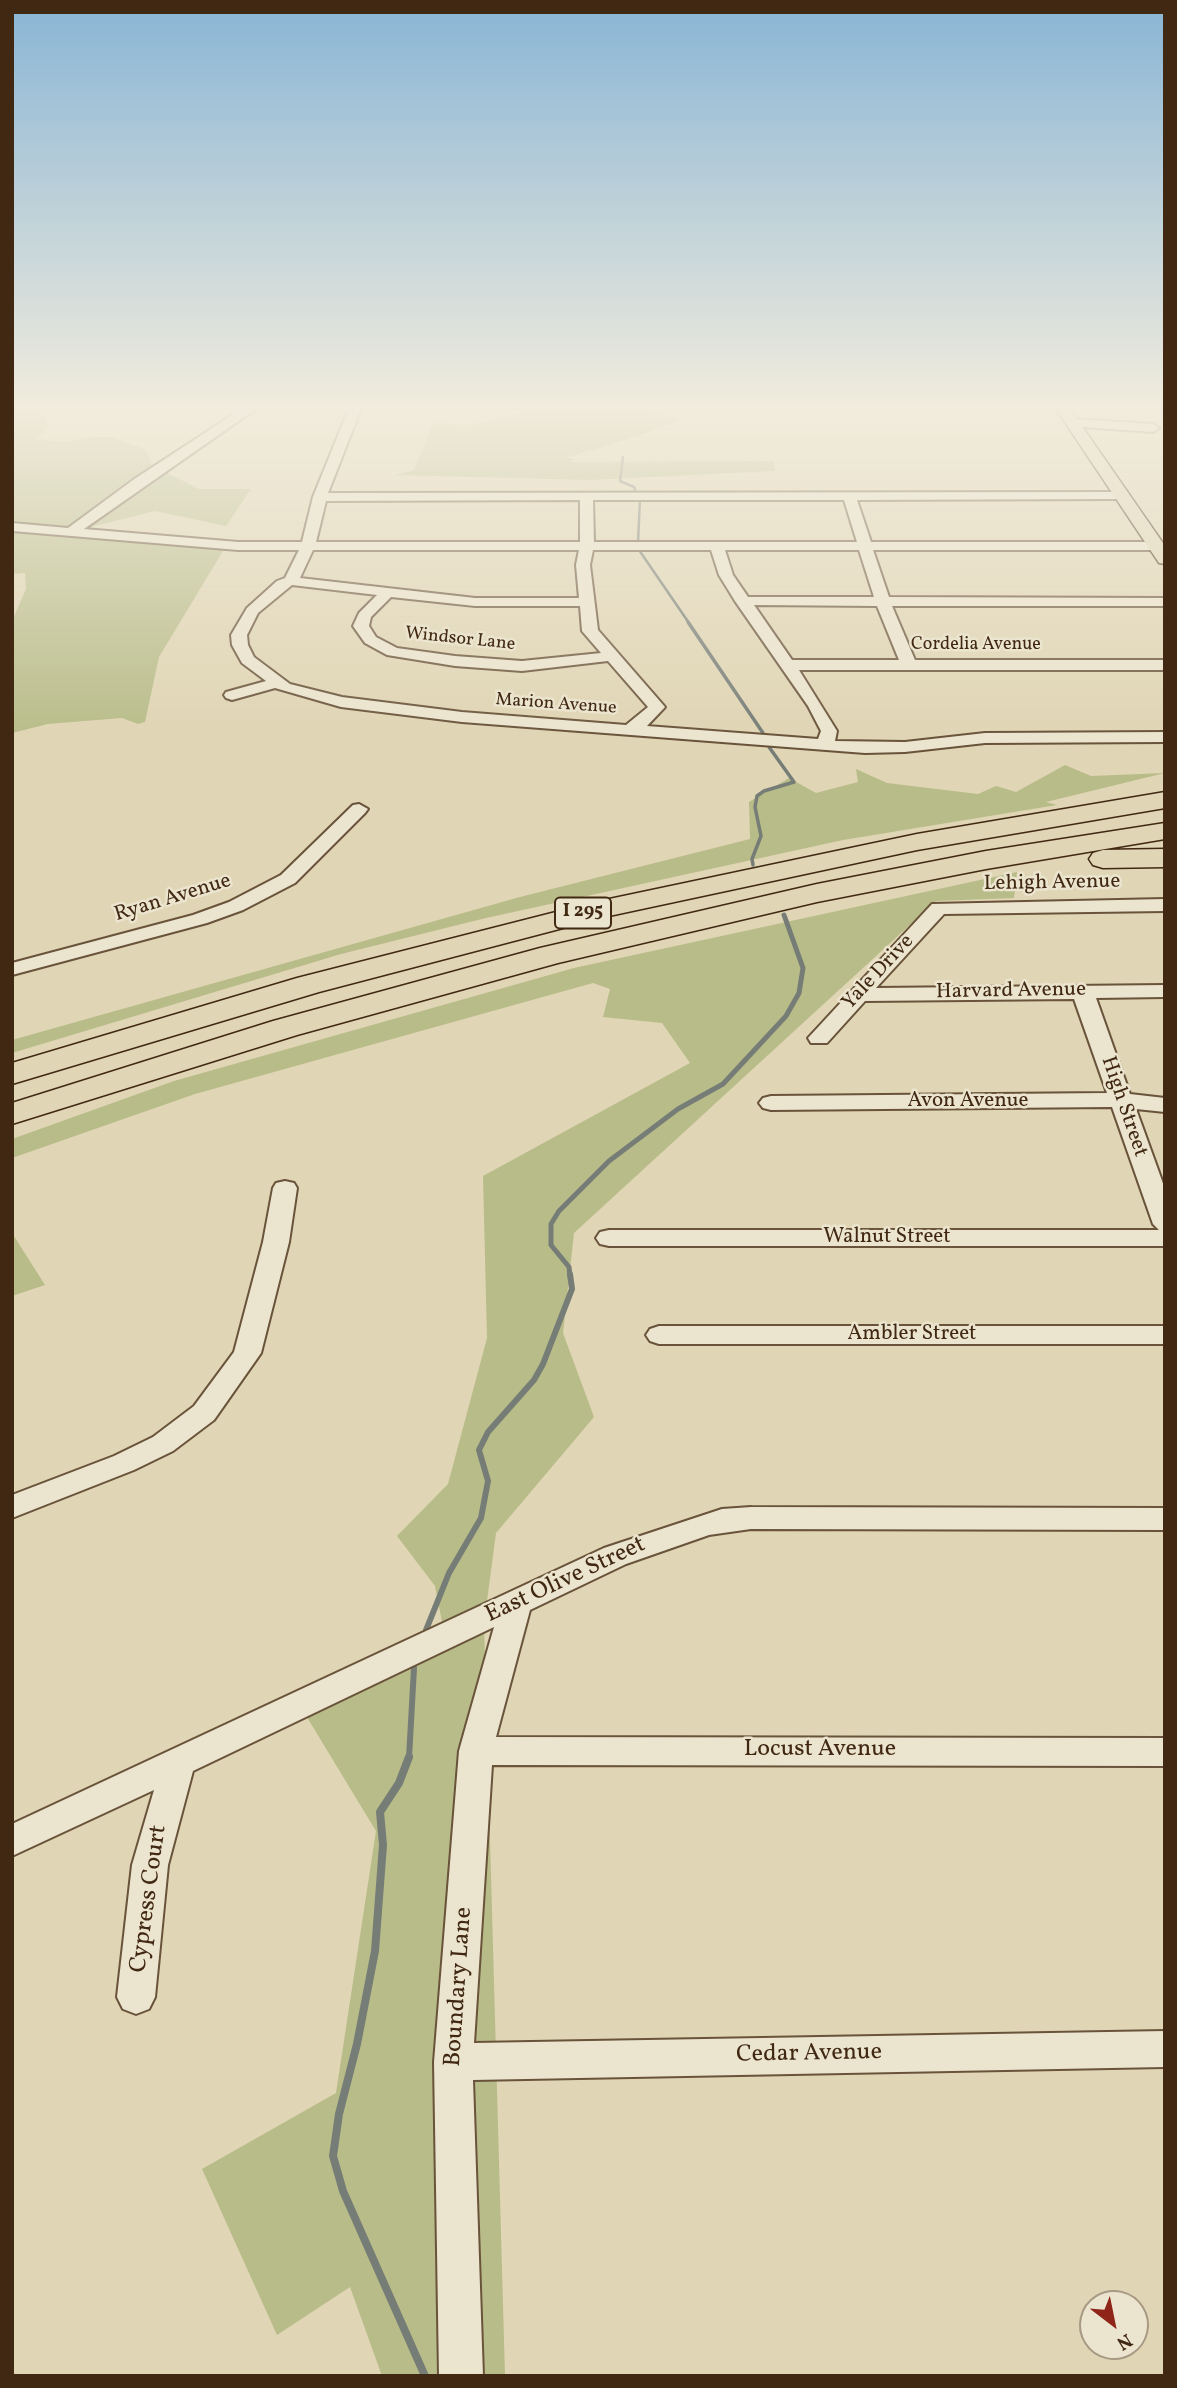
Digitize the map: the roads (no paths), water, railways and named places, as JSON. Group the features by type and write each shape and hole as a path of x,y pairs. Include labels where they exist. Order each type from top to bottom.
{"highway":[{"path":"752,875 1082,799 1165,777"},
{"name":"I 295","path":"12,1074 206,1014 376,966 548,922 752,875 917,842 1165,800"},
{"name":"I 295","path":"12,1114 383,1000 551,955 817,893 1012,855 1165,831"},
{"path":"817,893 1015,865 1077,859 1165,858"}],"main road":[{"path":"1137,517 1160,552"}],"street":[{"path":"71,532 91,517"},
{"name":"Marion Avenue","path":"315,517 308,546 291,581 282,584 256,606 244,620 239,635 247,660 276,683 328,700 490,720 865,748 985,738 1165,737"},
{"path":"586,517 587,545 583,565 590,631 609,656 657,707 645,720 631,729"},
{"path":"856,517 883,601 909,666"},
{"path":"12,527 213,545 866,545 1160,552"},
{"path":"716,545 726,575 788,665 829,731 825,744"},
{"path":"291,581 475,602 586,602"},
{"name":"Windsor Lane","path":"387,593 365,616 362,631 376,644 403,655 522,666 609,656"},
{"path":"742,601 1165,602"},
{"name":"Cordelia Avenue","path":"788,665 1165,665"},
{"path":"232,695 276,683"},
{"name":"Ryan Avenue","path":"12,969 200,919 236,905 288,880 359,809"},
{"name":"Lehigh Avenue","path":"939,908 1165,905"},
{"name":"Yale Drive","path":"819,1038 939,908"},
{"name":"High Street","path":"1082,990 1165,1224"},
{"name":"Harvard Avenue","path":"857,995 1165,991"},
{"name":"Avon Avenue","path":"771,1103 1121,1100 1165,1105"},
{"path":"12,1507 124,1463 163,1444 204,1413 247,1353 276,1242 285,1188"},
{"name":"Walnut Street","path":"609,1238 1165,1238"},
{"name":"Ambler Street","path":"659,1335 1165,1335"},
{"name":"East Olive Street","path":"12,1841 516,1603 659,1539 722,1520 1165,1519"},
{"name":"Boundary Lane","path":"461,2376 453,2062 476,1751 516,1603"},
{"name":"Locust Avenue","path":"476,1751 1165,1752"},
{"name":"Cypress Court","path":"136,1997 150,1865 179,1762"},
{"name":"Cedar Avenue","path":"453,2062 1165,2049"}],"waterway":[{"path":"638,542 639,517"},
{"path":"639,550 689,623"},
{"path":"688,622 763,733"},
{"path":"753,865 752,859 761,836 755,807 757,796 764,791 794,782 769,747"},
{"path":"570,1276 569,1267 551,1245 551,1224 559,1211 609,1161 678,1109 723,1084 786,1016 799,993 803,968 784,915"},
{"path":"426,1630 449,1573 481,1518 488,1481 479,1450 488,1432 534,1380 543,1364 572,1289 570,1274"},
{"path":"409,1758 414,1668"},
{"path":"409,1757 399,1783 380,1812 383,1845 375,1951 357,2044 339,2114 333,2156 343,2191 425,2376"}]}
